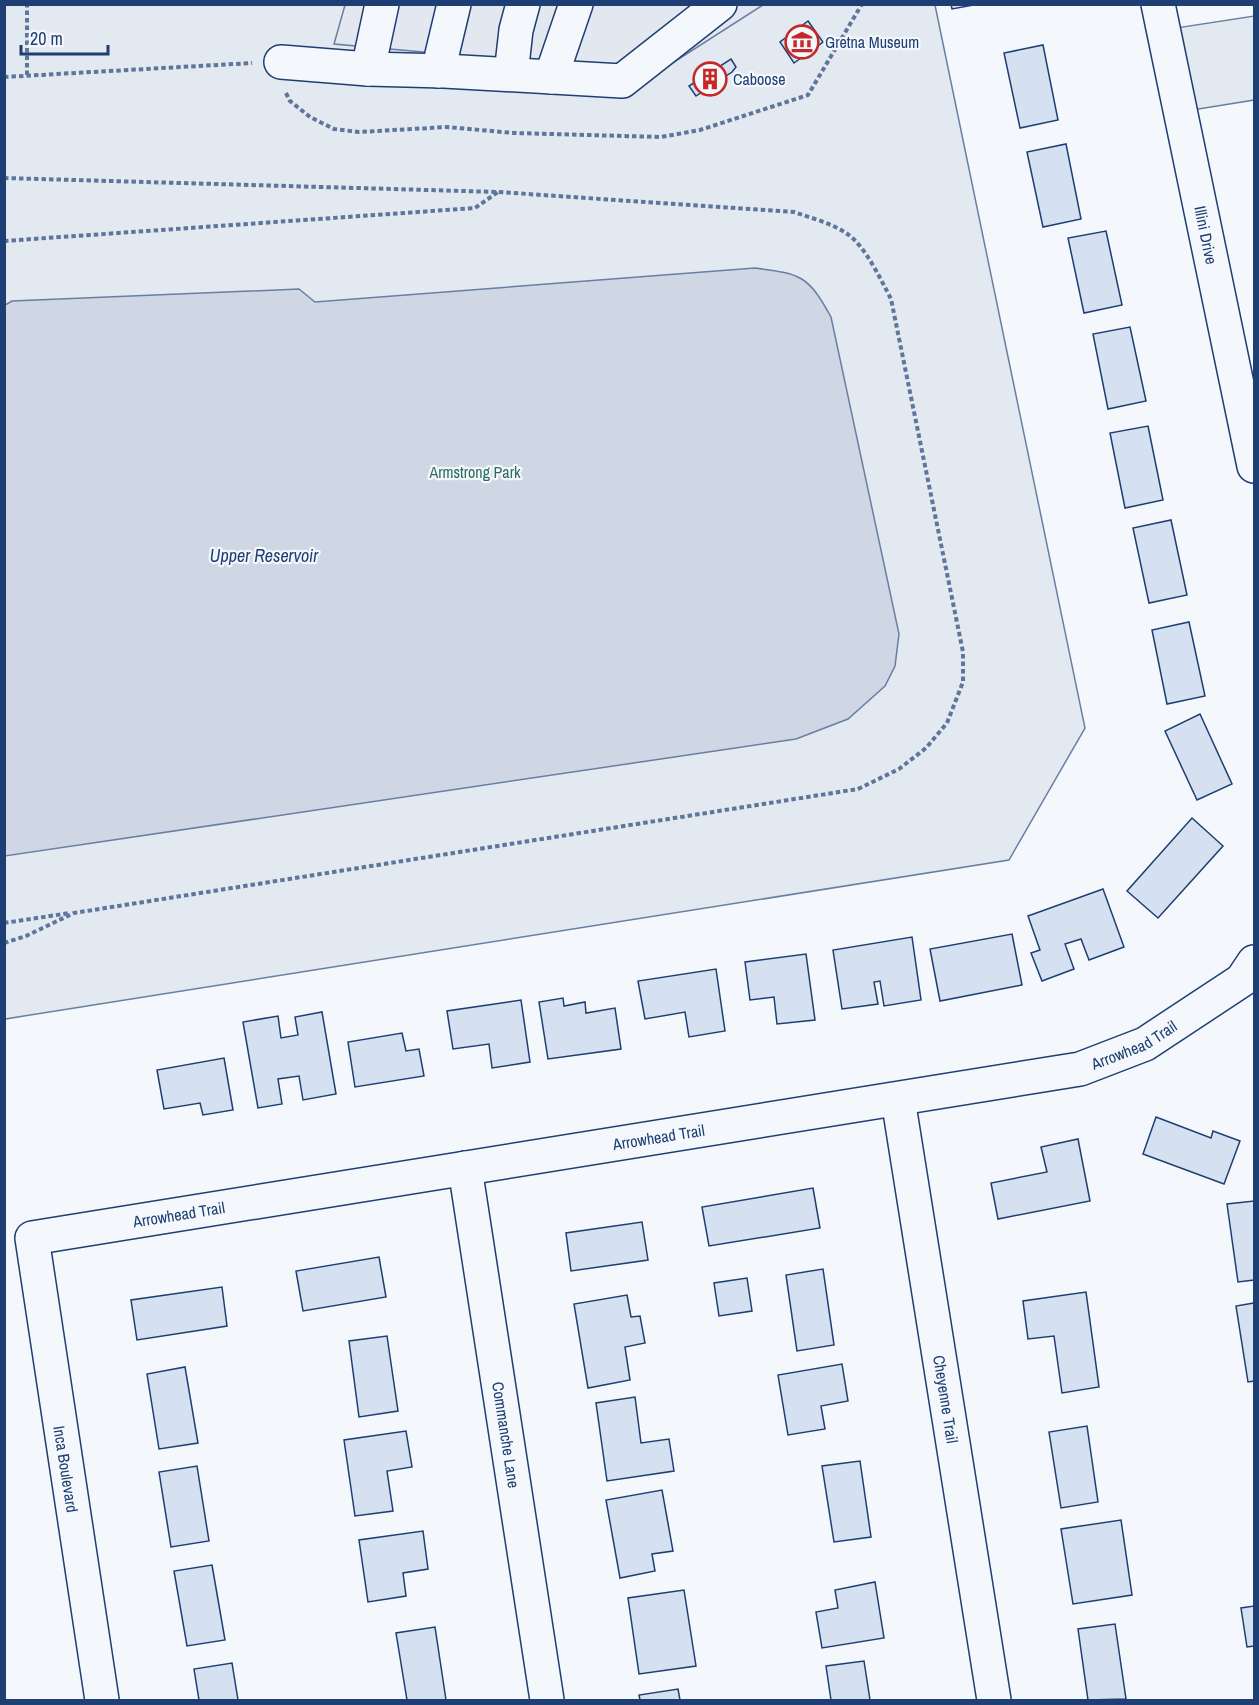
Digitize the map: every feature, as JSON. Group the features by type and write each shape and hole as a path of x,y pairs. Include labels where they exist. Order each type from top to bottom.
{"street":[{"path":"368,69 382,4"},
{"path":"438,71 454,4"},
{"path":"511,75 516,30 523,4"},
{"path":"552,77 576,4"},
{"path":"281,62 368,69 622,81 720,4"},
{"name":"Illini Drive","path":"1158,4 1254,466"},
{"name":"Arrowhead Trail","path":"32,1238 1080,1069 1145,1044 1250,980"},
{"name":"Cheyenne Trail","path":"898,1099 994,1701"},
{"name":"Commanche Lane","path":"465,1168 548,1701"},
{"name":"Inca Boulevard","path":"32,1238 102,1701"}],"path":[{"path":"27,4 27,75"},
{"path":"4,77 281,62"},
{"path":"4,178 498,192 794,212 848,234 875,266 891,299 963,652 963,681 947,723 926,748 899,769 858,789 4,923"},
{"path":"4,241 475,208 498,192"},
{"path":"4,943 26,936 74,913"}],"green space":[{"name":"Armstrong Park","path":"5,5 935,5 1085,728 1009,860 5,1019"},
{"path":"1254,16 1254,100 1180,112 1163,30"}],"shaded area":[{"path":"345,5 763,5 657,73 334,44"}],"water":[{"name":"Upper Reservoir","path":"755,268 783,272 802,279 816,292 831,317 899,634 895,666 885,686 848,719 796,739 5,856 5,305 12,301 299,289 315,302"}],"building":[{"path":"951,4 979,4 952,9"},
{"name":"Gretna Museum","path":"808,21 823,42 794,63 780,42"},
{"path":"1043,45 1058,120 1020,128 1004,53"},
{"name":"Caboose","path":"731,59 736,67 732,72 696,96 689,86"},
{"path":"1066,144 1081,219 1043,227 1027,152"},
{"path":"1106,231 1122,305 1084,313 1068,238"},
{"path":"1130,327 1146,401 1108,409 1093,334"},
{"path":"1148,426 1163,500 1125,508 1110,433"},
{"path":"1171,520 1187,595 1149,603 1133,528"},
{"path":"1189,622 1205,696 1167,704 1152,630"},
{"path":"1200,714 1232,784 1197,800 1165,731"},
{"path":"1192,818 1223,846 1158,918 1127,891"},
{"path":"1103,889 1124,947 1089,960 1081,939 1065,944 1074,969 1042,981 1031,953 1040,950 1028,916"},
{"path":"1012,934 1022,985 940,1001 930,949"},
{"path":"912,937 921,1000 884,1006 880,981 874,982 878,1004 842,1009 833,950"},
{"path":"806,954 815,1020 777,1024 774,997 750,1000 745,962"},
{"path":"716,969 725,1031 689,1037 685,1012 645,1019 638,981"},
{"path":"563,998 564,1006 585,1002 586,1013 615,1008 621,1049 548,1059 539,1002"},
{"path":"521,1000 530,1062 492,1068 489,1044 453,1049 447,1011"},
{"path":"322,1012 336,1094 303,1100 299,1076 278,1079 282,1104 258,1108 243,1022 278,1016 281,1038 298,1035 295,1017"},
{"path":"402,1033 406,1051 419,1049 424,1076 355,1087 348,1042"},
{"path":"224,1058 233,1110 203,1115 200,1103 164,1109 157,1070"},
{"path":"1156,1117 1211,1138 1213,1131 1240,1141 1224,1184 1143,1154"},
{"path":"1078,1139 1090,1201 998,1219 991,1183 1047,1172 1041,1147"},
{"path":"813,1188 820,1228 709,1246 702,1207"},
{"path":"1254,1201 1254,1280 1238,1282 1227,1204"},
{"path":"642,1222 648,1260 571,1271 566,1233"},
{"path":"379,1257 386,1297 303,1311 296,1271"},
{"path":"823,1269 834,1345 797,1351 786,1275"},
{"path":"747,1278 752,1311 719,1316 714,1283"},
{"path":"222,1287 227,1326 137,1340 131,1300"},
{"path":"1086,1292 1099,1387 1062,1393 1054,1336 1028,1339 1023,1301"},
{"path":"627,1295 631,1317 640,1316 645,1343 625,1347 630,1380 588,1388 574,1304"},
{"path":"1254,1303 1254,1381 1248,1382 1236,1306"},
{"path":"387,1336 398,1411 359,1417 349,1341"},
{"path":"842,1364 848,1401 821,1406 825,1429 788,1435 778,1375"},
{"path":"185,1367 198,1443 159,1449 147,1374"},
{"path":"635,1397 641,1443 669,1439 674,1471 607,1481 596,1403"},
{"path":"1087,1426 1098,1502 1061,1508 1049,1432"},
{"path":"406,1431 412,1467 387,1471 393,1511 355,1516 344,1440"},
{"path":"860,1461 871,1537 834,1542 822,1466"},
{"path":"197,1466 209,1541 171,1547 159,1472"},
{"path":"662,1490 673,1551 652,1554 655,1571 620,1578 606,1500"},
{"path":"1121,1520 1132,1595 1073,1604 1061,1529"},
{"path":"423,1531 428,1569 403,1573 406,1596 368,1602 359,1540"},
{"path":"212,1565 225,1640 187,1646 174,1571"},
{"path":"875,1582 884,1638 822,1648 816,1612 838,1608 835,1590"},
{"path":"684,1590 696,1666 639,1674 628,1598"},
{"path":"1254,1606 1254,1646 1247,1647 1241,1608"},
{"path":"1115,1624 1126,1699 1088,1700 1078,1629"},
{"path":"435,1627 446,1700 407,1700 396,1633"},
{"path":"864,1661 870,1700 831,1700 826,1666"},
{"path":"232,1663 238,1700 199,1700 194,1669"},
{"path":"678,1689 680,1700 640,1700 639,1695"}],"place":[{"name":"Gretna Museum","path":"802,42"},
{"name":"Caboose","path":"710,79"}]}
